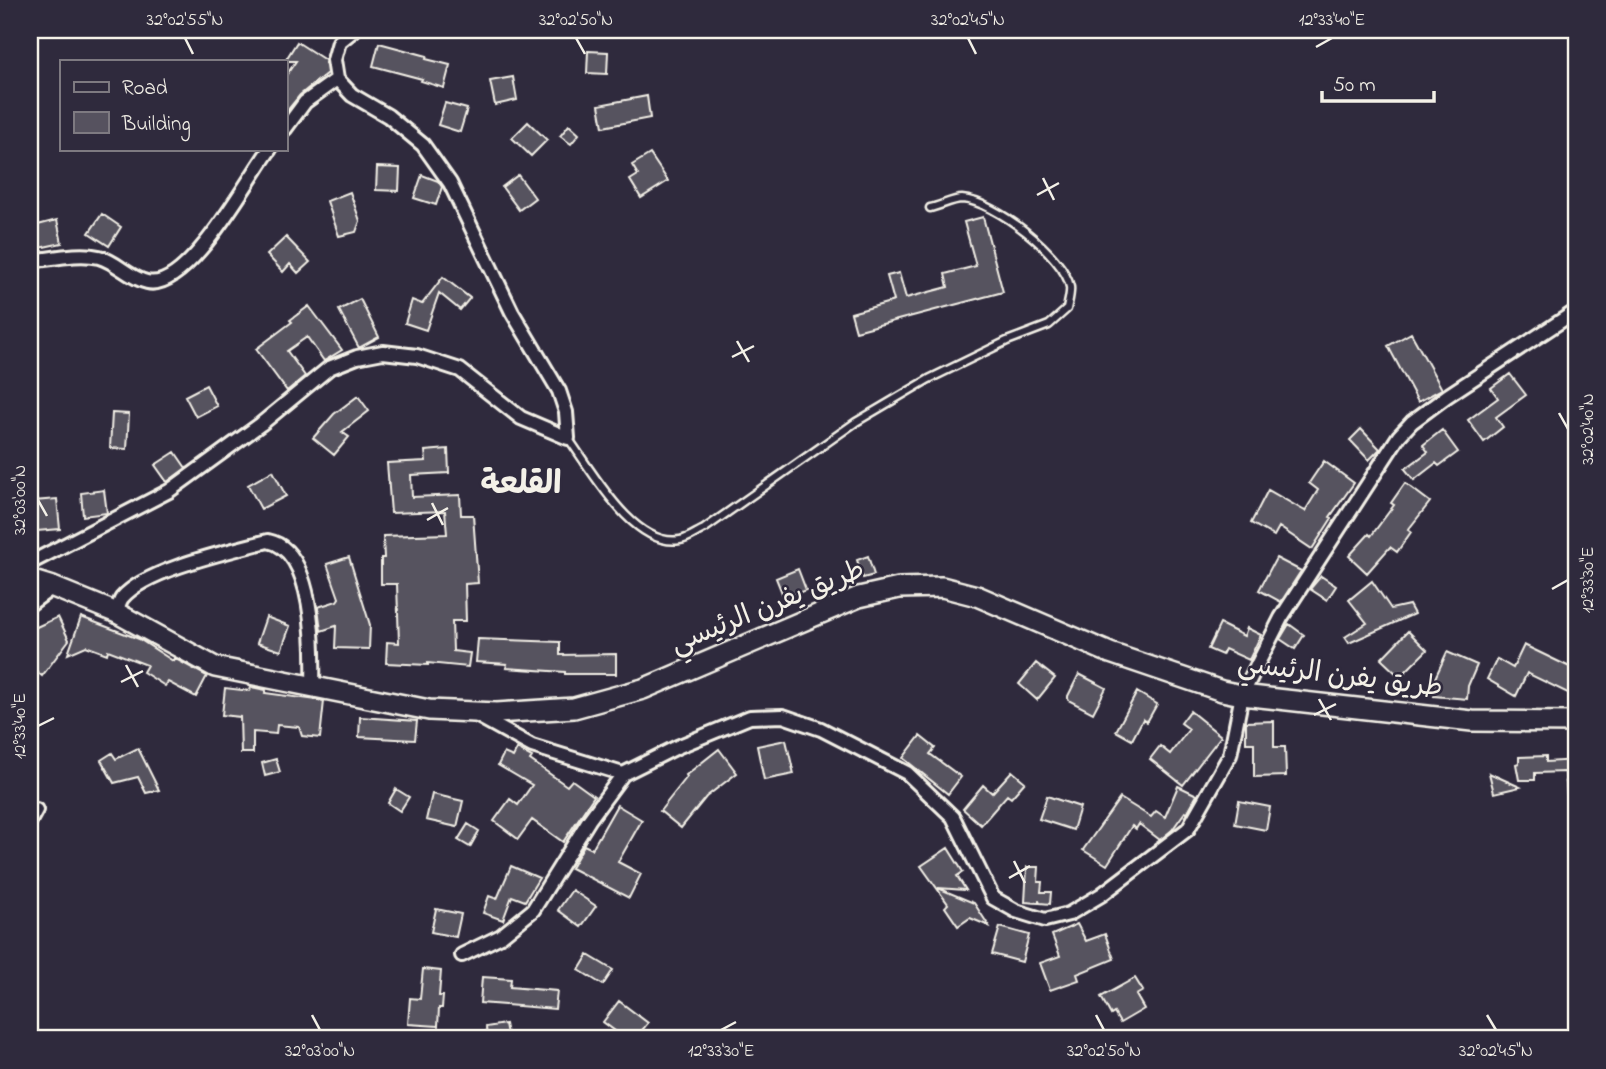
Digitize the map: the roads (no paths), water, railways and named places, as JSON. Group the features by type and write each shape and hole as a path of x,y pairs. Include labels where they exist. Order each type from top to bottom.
{"main road":[{"name":"طريق يفرن الرئيسي","path":"30,580 117,613 215,667 429,710 497,713 574,708 643,689 859,597 910,588 942,587 977,596 1110,653 1222,691 1472,721 1576,722"}],"street":[{"path":"30,562 169,491 261,424 329,368 383,352 417,356 460,370 522,418 568,438 566,412 559,391 512,312 450,183 423,145 388,116 352,95 337,79 334,60 339,42 354,30"},
{"path":"287,126 305,102 337,79"},
{"path":"30,261 100,257 137,279 161,282 198,254 269,150"},
{"path":"462,955 501,936 533,910 590,820 623,774 677,747 750,717 783,716 821,729 907,773 953,817 993,898 1016,911 1045,920 1069,914 1101,895 1188,829 1230,755 1242,695 1281,618 1399,436 1412,422 1447,396 1576,311"},
{"path":"117,613 123,597 154,576 268,541 278,543 288,550 300,573 308,604 315,639 313,687"},
{"path":"30,604 52,587"},
{"path":"469,711 532,746 623,774"}],"lane":[{"path":"568,438 623,514 641,529 661,540 680,540 704,529 856,422 929,379 1007,341 1049,325 1067,309 1070,287 1058,266 1034,238 1002,213 962,199 930,208"}],"district":[{"name":"القلعة","path":"521,485"}]}
